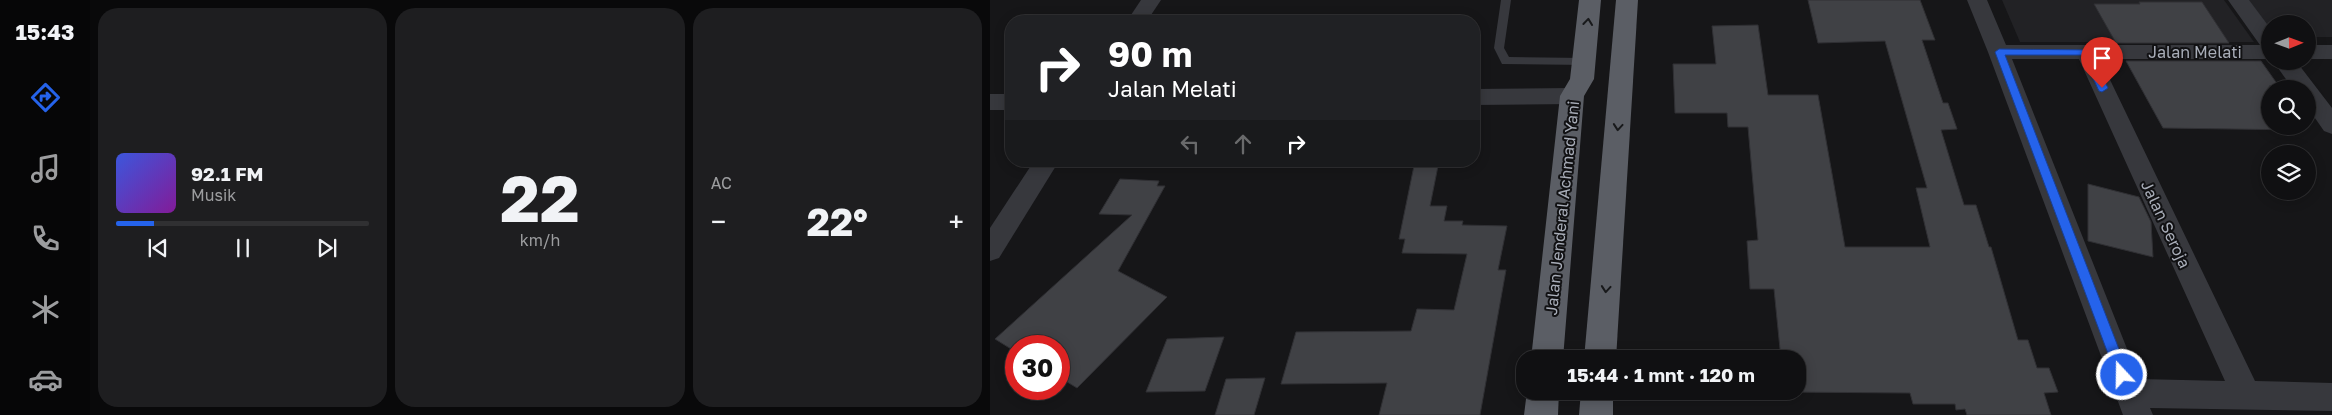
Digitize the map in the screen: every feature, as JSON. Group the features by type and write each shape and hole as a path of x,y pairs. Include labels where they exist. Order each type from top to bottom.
{"highway":[{"name":"Jalan Jenderal Achmad Yani","path":"1548,350 1579,79 1590,0"},
{"path":"1601,350 1627,0"},
{"path":"1579,79 1622,78"},
{"path":"1541,415 1543,400"},
{"path":"1596,415 1597,400"}],"street":[{"path":"1141,15 1151,0"},
{"path":"1977,0 1999,52 2134,404 2246,395 2332,397"},
{"path":"2238,0 2261,31"},
{"name":"Jalan Melati","path":"1999,52 2261,52"},
{"name":"Jalan Seroja","path":"2086,52 2246,395"},
{"path":"2316,52 2332,52"},
{"path":"1480,96 1579,79"},
{"path":"990,102 1005,102"},
{"path":"2316,103 2332,125"},
{"path":"990,250 1043,167"}],"lane":[{"path":"1506,0 1499,48 1506,61 1579,79"}],"shaded area":[{"path":"2002,0 2224,0 2254,42 2020,42"},
{"path":"2245,0 2332,0 2332,37 2316,37 2316,15 2261,15 2261,22"}],"building":[{"path":"1808,0 1920,0 1935,40 1922,40 1943,103 1948,103 1957,129 1941,130 1964,205 1976,205 1989,247 1991,247 2018,340 2028,340 2037,368 2049,368 2058,392 2044,393 2051,415 1967,415 1965,409 1956,410 1955,404 1913,404 1910,393 1806,392 1806,350 1780,350 1774,289 1750,289 1747,241 1758,240 1748,127 1728,127 1727,113 1675,113 1673,64 1716,64 1712,26 1758,25 1768,95 1818,95 1845,247 1930,247 1916,188 1927,188 1885,41 1818,43"},
{"path":"2139,2 2202,2 2229,43 2116,43 2094,4 2140,4"},
{"path":"2126,61 2261,61 2261,70 2267,70 2274,80 2261,80 2261,129 2163,128"},
{"path":"1414,167 1438,167 1430,206 1447,206 1444,221 1463,221 1462,225 1507,226 1498,270 1506,270 1480,415 1379,415 1387,383 1281,384 1296,332 1411,331 1417,309 1454,310 1467,254 1402,253 1405,239 1399,239"},
{"path":"1120,179 1159,181 1157,186 1165,186 1118,271 1167,297 1077,388 1070,384 1070,335 1005,335 1005,345 995,339 1132,215 1099,214"},
{"path":"2088,184 2139,197 2151,222 2153,257 2088,241"},
{"path":"1224,337 1205,391 1146,392 1167,339"},
{"path":"1265,378 1254,415 1215,415 1226,379"}],"route":[{"path":"2102,88 2086,52 1999,52 2122,375"}]}
